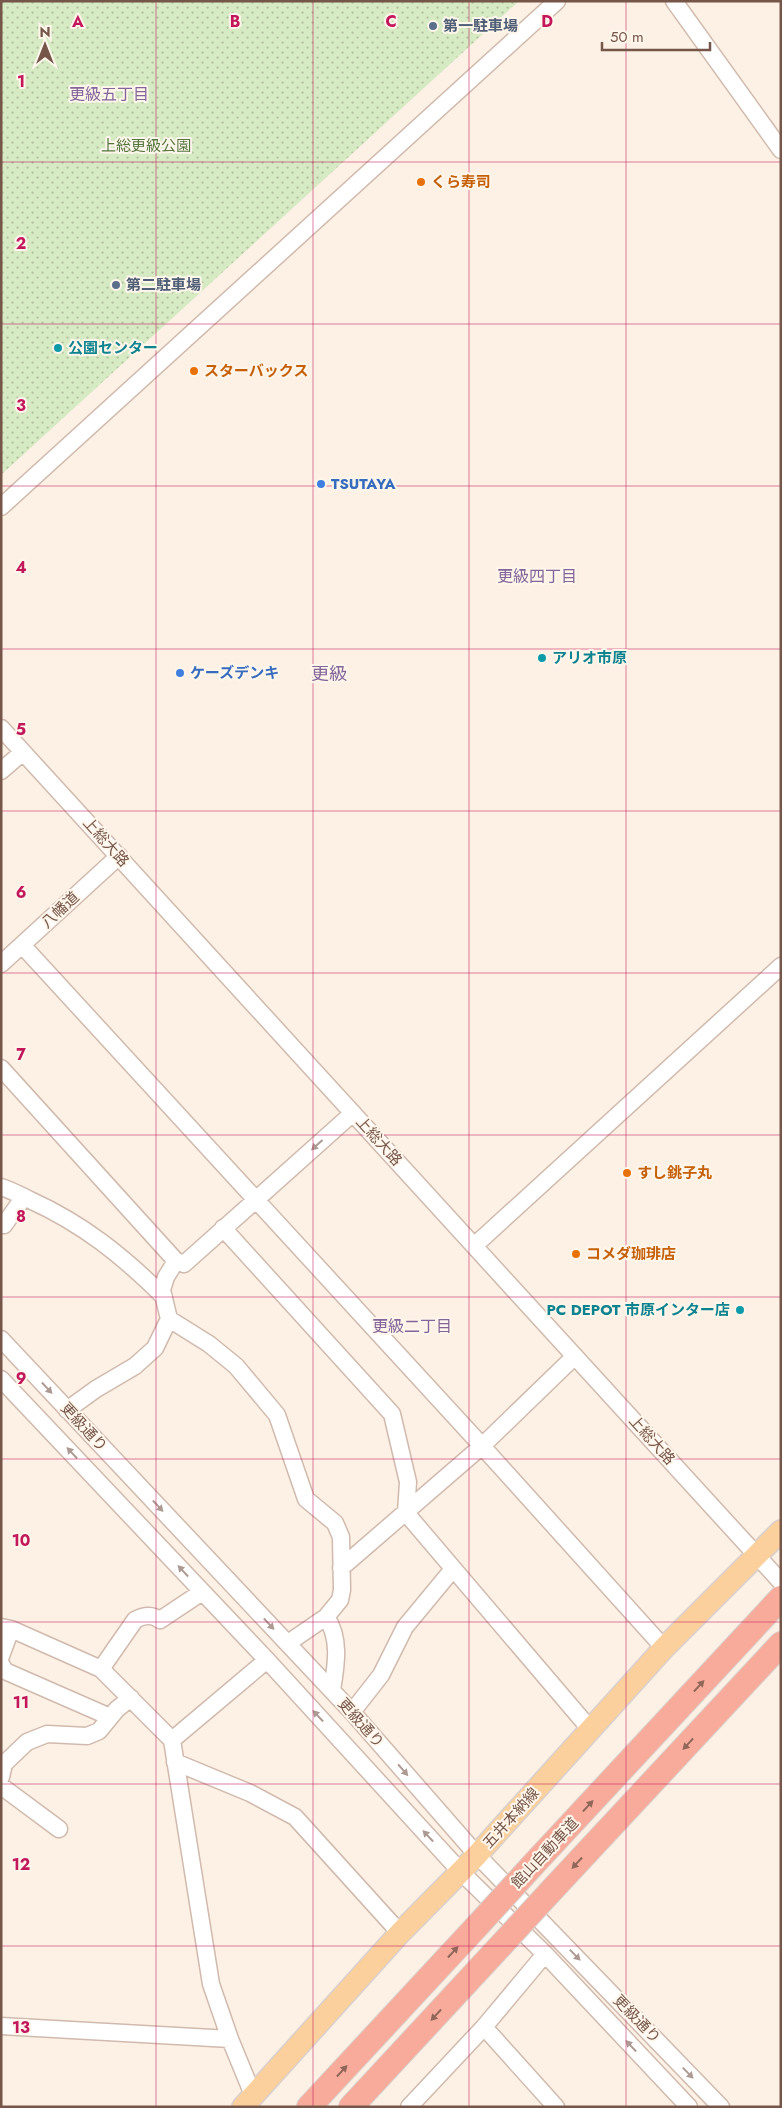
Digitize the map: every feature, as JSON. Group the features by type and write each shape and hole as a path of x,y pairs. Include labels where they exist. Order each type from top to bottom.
{"highway":[{"name":"館山自動車道","path":"309,2107 776,1603"},
{"name":"館山自動車道","path":"351,2107 781,1644"}],"main road":[{"name":"五井本納線","path":"251,2103 400,1933 477,1855 664,1648 781,1532"}],"street":[{"path":"1,507 558,1"},
{"path":"674,1 781,150"},
{"name":"上総大路","path":"1,728 781,1582"},
{"path":"1,771 23,752"},
{"name":"八幡道","path":"1,964 119,856"},
{"path":"22,945 482,1446 664,1648"},
{"path":"474,1246 781,966"},
{"path":"1,1068 176,1262 184,1264 353,1113"},
{"path":"1,1187 48,1208 103,1241 139,1272 164,1297"},
{"path":"1,1225 4,1225 24,1197"},
{"path":"223,1228 392,1414 408,1482 406,1513 590,1729"},
{"path":"67,1410 96,1389 135,1366 155,1348 169,1319 162,1290 166,1277 176,1262"},
{"path":"169,1319 209,1344 236,1366 277,1415 306,1499 335,1523 341,1537 342,1590 340,1600 326,1617 288,1644"},
{"name":"更級通り","path":"1,1339 332,1690 477,1855 721,2107"},
{"path":"341,1568 482,1446 575,1356"},
{"name":"更級通り","path":"1,1379 267,1660 461,1872 545,1954 689,2107"},
{"path":"352,1712 381,1674 405,1627 453,1569"},
{"path":"102,1668 135,1620 144,1615 155,1616 160,1620 202,1592"},
{"path":"326,1617 333,1627 337,1660 332,1690"},
{"path":"1,1656 6,1628 102,1668 172,1740 212,1984 251,2103"},
{"path":"172,1740 267,1660"},
{"path":"1,1664 5,1671 110,1717"},
{"path":"1,1777 4,1764 27,1742 47,1734 87,1736 99,1731 117,1709 131,1698"},
{"path":"175,1762 250,1793 295,1816 400,1933"},
{"path":"1,1786 59,1829"},
{"path":"410,2107 484,2027 545,1954"},
{"path":"1,2026 230,2039"},
{"path":"484,2027 556,2107"}],"green space":[{"name":"上総更級公園","path":"1,1 519,1 1,475"}],"place":[{"name":"第一駐車場","path":"433,26"},
{"name":"くら寿司","path":"421,182"},
{"name":"第二駐車場","path":"116,285"},
{"name":"公園センター","path":"58,348"},
{"name":"スターバックス","path":"194,371"},
{"name":"TSUTAYA","path":"321,484"},
{"name":"アリオ市原","path":"542,658"},
{"name":"ケーズデンキ","path":"180,673"},
{"name":"すし銚子丸","path":"627,1173"},
{"name":"コメダ珈琲店","path":"576,1254"},
{"name":"PC DEPOT 市原インター店","path":"740,1310"}],"district":[{"name":"更級五丁目","path":"109,94"},
{"name":"更級四丁目","path":"537,576"},
{"name":"更級","path":"329,674"},
{"name":"更級二丁目","path":"412,1326"}]}
